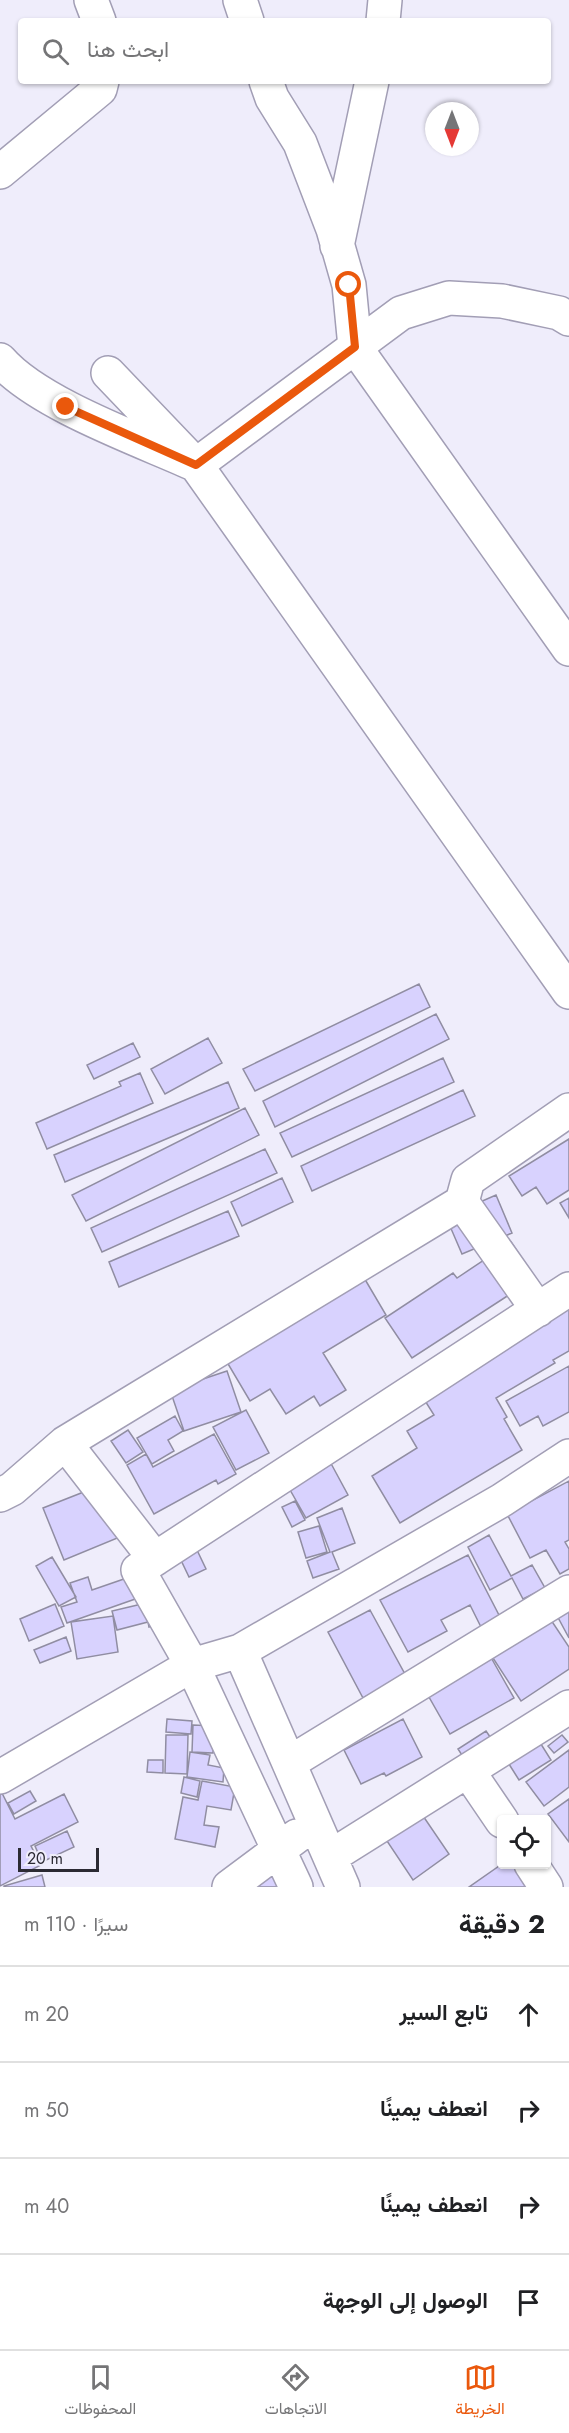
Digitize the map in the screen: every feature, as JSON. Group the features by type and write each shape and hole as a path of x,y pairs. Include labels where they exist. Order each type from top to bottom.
{"street":[{"path":"91,0 98,18"},
{"path":"240,0 246,18"},
{"path":"383,18 385,0"},
{"path":"0,172 100,89 101,84"},
{"path":"267,84 272,98 300,143 337,246 349,285 355,347 569,649"},
{"path":"337,246 371,84"},
{"path":"196,465 400,313 449,298 502,301 566,320"},
{"path":"0,360 10,372 66,407 196,465"},
{"path":"108,373 196,465 569,992"},
{"path":"0,1495 12,1489 65,1443 462,1202 468,1180 569,1110"},
{"path":"462,1202 538,1310"},
{"path":"296,1887 193,1669 138,1570 569,1289"},
{"path":"65,1443 155,1559"},
{"path":"0,1777 193,1669 240,1651 502,1500 569,1456"},
{"path":"290,1763 569,1592"},
{"path":"240,1651 343,1887"},
{"path":"330,1857 468,1771 565,1718"},
{"path":"468,1771 497,1815"},
{"path":"229,1887 279,1848 316,1824"},
{"path":"534,1869 546,1887"}],"building":[{"path":"419,984 430,1007 255,1091 243,1069"},
{"path":"436,1014 449,1039 275,1127 263,1101"},
{"path":"208,1038 222,1063 165,1094 151,1069"},
{"path":"133,1043 140,1057 94,1079 87,1065"},
{"path":"443,1058 454,1082 292,1157 280,1133"},
{"path":"140,1073 153,1103 47,1149 36,1123 121,1086 119,1082"},
{"path":"228,1082 239,1108 65,1182 54,1155"},
{"path":"463,1090 475,1116 312,1191 301,1166"},
{"path":"245,1108 259,1135 86,1221 72,1195"},
{"path":"569,1139 569,1190 547,1204 536,1187 522,1196 509,1176"},
{"path":"265,1149 277,1173 102,1252 91,1228"},
{"path":"282,1178 293,1202 242,1226 231,1202"},
{"path":"496,1195 512,1233 462,1254 446,1217"},
{"path":"569,1198 569,1218 560,1203"},
{"path":"228,1211 239,1236 119,1287 109,1262"},
{"path":"511,1242 535,1278 412,1358 385,1318 453,1273 457,1278"},
{"path":"363,1276 386,1315 323,1353 346,1390 320,1406 314,1396 286,1414 270,1389 250,1401 221,1352"},
{"path":"569,1301 569,1351 553,1360 555,1363 496,1398 507,1417 504,1419 522,1450 400,1523 372,1476 417,1448 407,1431 434,1415 422,1396"},
{"path":"569,1366 569,1412 543,1426 538,1416 520,1426 506,1401"},
{"path":"227,1371 241,1412 184,1431 170,1390"},
{"path":"246,1410 269,1453 236,1470 213,1427"},
{"path":"175,1416 183,1431 168,1440 174,1451 152,1464 137,1438"},
{"path":"128,1430 143,1452 126,1463 111,1441"},
{"path":"214,1434 236,1474 218,1484 216,1480 154,1514 127,1465 146,1454 153,1467"},
{"path":"328,1458 348,1495 306,1518 285,1481"},
{"path":"569,1481 569,1540 565,1542 569,1549 569,1569 560,1574 546,1550 530,1558 507,1514"},
{"path":"99,1486 132,1532 64,1560 43,1508"},
{"path":"295,1501 305,1520 292,1527 282,1507"},
{"path":"342,1508 355,1543 332,1552 339,1569 313,1578 307,1561 330,1552 317,1518"},
{"path":"319,1526 327,1552 306,1558 298,1532"},
{"path":"489,1535 511,1576 532,1565 545,1588 523,1599 512,1578 490,1590 468,1547"},
{"path":"196,1548 206,1569 189,1577 179,1556"},
{"path":"468,1555 501,1619 482,1629 470,1605 441,1620 447,1631 408,1652 380,1600"},
{"path":"52,1557 76,1597 59,1606 36,1566"},
{"path":"150,1570 158,1591 67,1623 61,1607 77,1602 70,1583 88,1577 92,1590"},
{"path":"163,1599 168,1621 149,1627 148,1622 117,1630 112,1611"},
{"path":"569,1602 569,1638 554,1610"},
{"path":"55,1604 64,1626 29,1641 20,1619"},
{"path":"370,1610 406,1676 363,1698 328,1632"},
{"path":"113,1616 118,1652 77,1659 71,1622"},
{"path":"549,1617 569,1647 569,1669 521,1701 491,1655"},
{"path":"66,1637 71,1651 40,1663 34,1650"},
{"path":"489,1654 514,1698 450,1734 425,1690"},
{"path":"167,1719 192,1721 191,1734 166,1732"},
{"path":"403,1719 422,1757 386,1776 384,1773 361,1784 344,1750"},
{"path":"193,1725 214,1726 213,1753 192,1752"},
{"path":"486,1731 495,1744 467,1763 458,1749"},
{"path":"534,1733 551,1760 519,1780 502,1753"},
{"path":"166,1735 188,1735 187,1774 165,1773"},
{"path":"562,1735 568,1742 554,1753 548,1746"},
{"path":"569,1750 569,1787 544,1806 526,1782"},
{"path":"190,1752 210,1755 208,1765 224,1768 223,1782 187,1777"},
{"path":"148,1760 163,1760 163,1773 147,1772"},
{"path":"184,1777 200,1781 197,1797 181,1793"},
{"path":"202,1781 235,1787 231,1810 207,1806 204,1825 219,1827 215,1847 175,1839 183,1797 198,1800"},
{"path":"0,1789 15,1819 64,1794 78,1822 31,1846 41,1865 0,1886"},
{"path":"30,1791 36,1801 14,1814 8,1803"},
{"path":"569,1799 569,1842 551,1815 548,1814"},
{"path":"419,1810 449,1854 413,1880 383,1835"},
{"path":"67,1831 74,1847 42,1862 35,1846"},
{"path":"293,1864 304,1887 249,1887"},
{"path":"497,1867 526,1869 538,1887 469,1887"},
{"path":"42,1875 45,1887 4,1887 4,1886"}],"route":[{"path":"66,407 196,465 355,347 349,285"}]}
